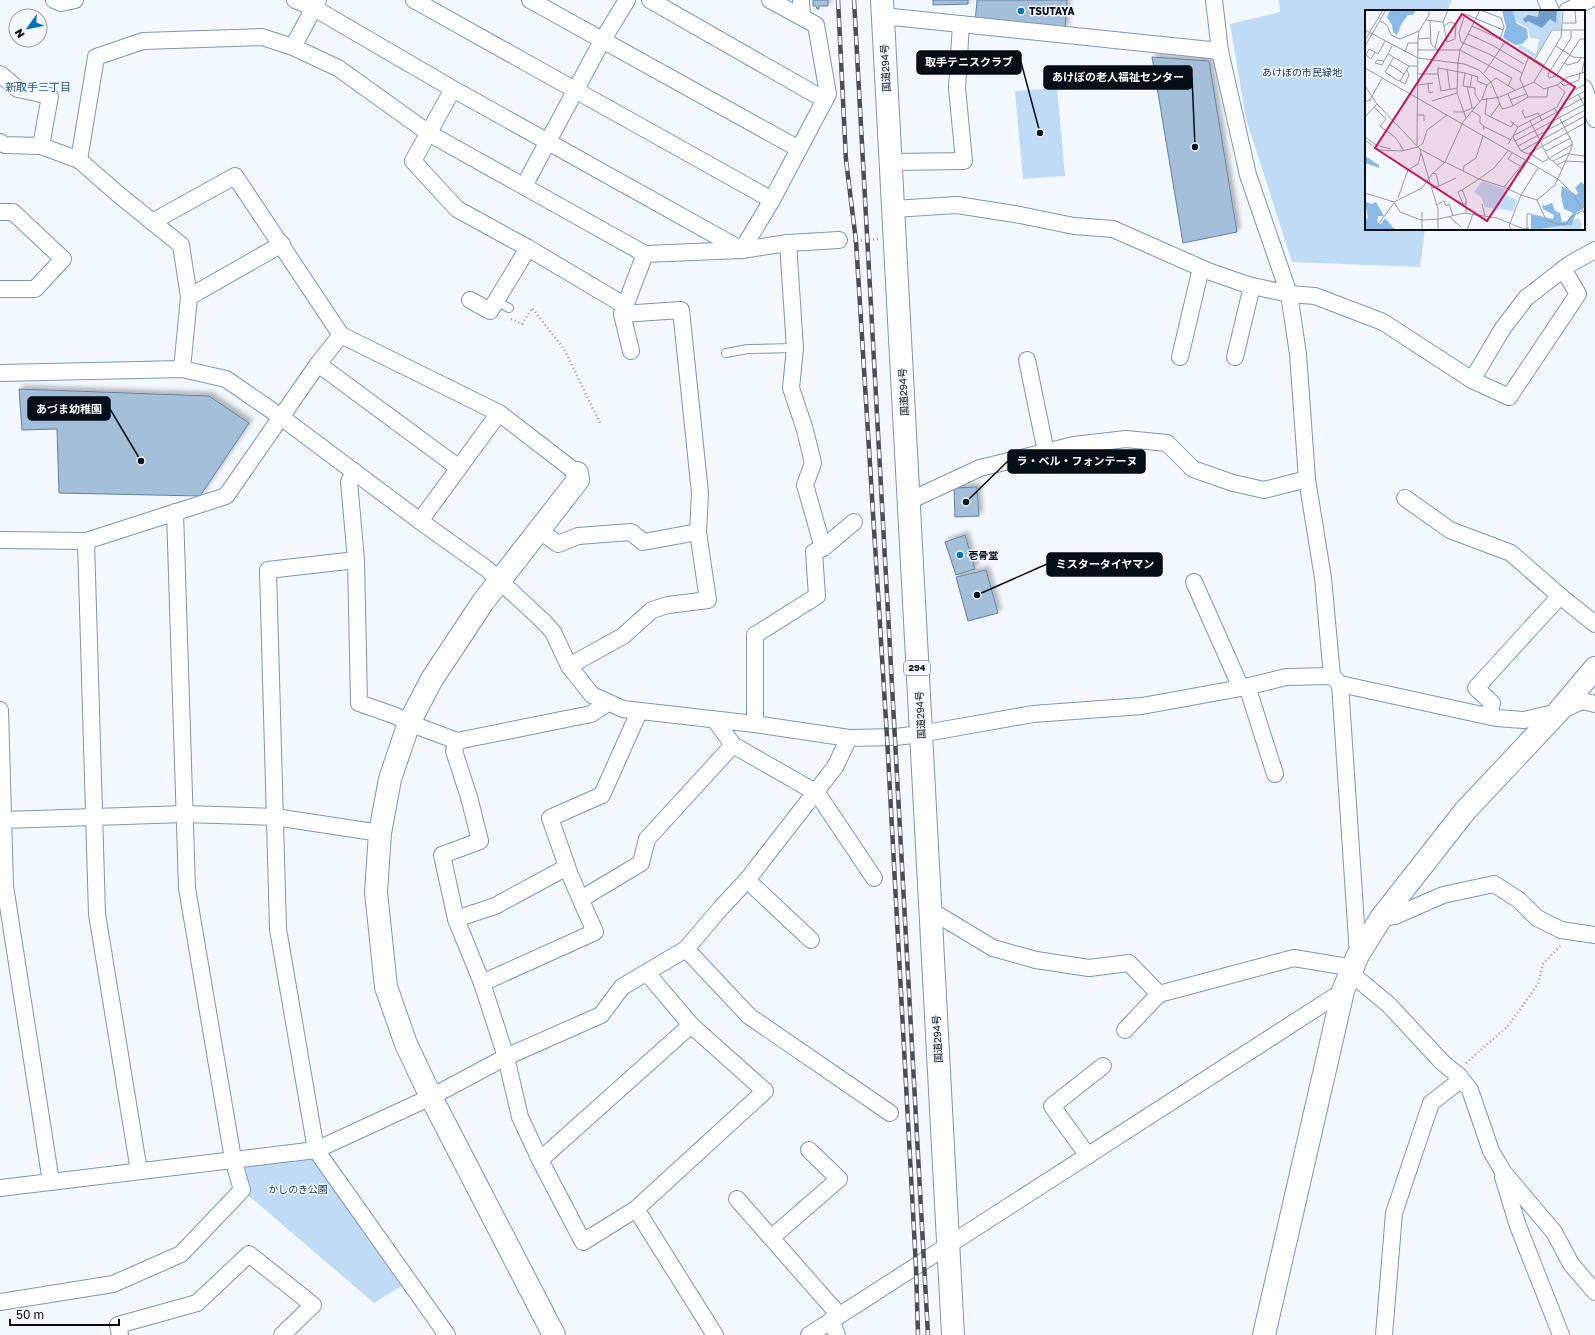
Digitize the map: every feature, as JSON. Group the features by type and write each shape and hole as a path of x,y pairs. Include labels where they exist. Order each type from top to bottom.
{"main road":[{"name":"国道294号","path":"882,8 953,1335"},
{"path":"554,1335 431,1098 406,1044 386,987 376,892 380,833 390,779 409,723 432,679 499,580 578,480 577,473"},
{"path":"1264,1335 1351,973 1381,918 1465,811 1558,712 1595,668"}],"street":[{"path":"54,0 61,3 75,0"},
{"path":"295,0 316,4 453,89 548,140 742,250"},
{"path":"414,0 772,200"},
{"path":"530,0 799,149"},
{"path":"524,186 602,41 627,0"},
{"path":"650,0 825,100"},
{"path":"742,250 772,200 828,94 816,26 770,0"},
{"path":"801,0 802,17"},
{"path":"1214,0 1220,51 1248,175 1290,294 1298,354 1307,479 1323,578 1336,680 1351,973"},
{"path":"1546,0 1551,10"},
{"path":"1569,10 1589,0"},
{"path":"292,47 316,4"},
{"path":"882,8 961,24 1220,51"},
{"path":"890,162 964,161 957,88 961,24"},
{"path":"79,160 96,57 143,41 262,37 292,47 338,68 430,134 645,254 742,250 788,243 839,240"},
{"path":"0,74 18,89 50,96 41,146"},
{"path":"453,89 430,134 413,161 457,209 528,248 623,310 681,310 700,493 698,532 708,600 668,605 652,610 623,636 569,666"},
{"path":"1585,91 1595,119"},
{"path":"0,142 5,145 41,146 79,160 181,245 189,297 182,369"},
{"path":"152,222 235,176 282,244 341,335 498,413 577,473"},
{"path":"893,209 957,205 1020,215 1074,226 1113,229 1201,268 1252,286 1290,294 1315,296 1383,322 1472,380 1509,397 1578,294 1563,269"},
{"path":"0,212 13,212 63,259 35,288 0,289"},
{"path":"788,243 795,348 791,388 805,430 813,463 805,486 823,548"},
{"path":"189,297 282,244"},
{"path":"470,300 490,311 503,309 528,248"},
{"path":"1472,380 1503,328 1526,298 1563,269 1595,250"},
{"path":"631,351 623,310 645,254"},
{"path":"1180,357 1201,268"},
{"path":"1234,357 1252,286"},
{"path":"0,540 86,541 226,496 318,364 341,335"},
{"path":"1027,360 1046,452"},
{"path":"318,364 458,468"},
{"path":"0,373 182,369 226,379 488,569 548,627 569,666 592,694 623,709 755,724 849,738 920,734 1033,714 1142,706 1244,687 1286,676 1336,680 1489,716 1524,720 1558,712 1582,701 1595,704"},
{"path":"420,521 498,413"},
{"path":"909,501 980,468 1074,444 1126,439 1167,443 1193,469 1233,483 1264,490 1307,479"},
{"path":"354,471 349,482 356,560 359,703 396,716 409,723 457,741 591,714 603,706 606,702"},
{"path":"1405,498 1450,530 1511,553 1560,596 1595,624"},
{"path":"0,1302 113,1284 181,1254 242,1190 233,1159 187,888 175,512"},
{"path":"755,724 755,635 817,596 814,552 823,548 854,522"},
{"path":"539,530 558,544 578,536 631,532 643,542 698,532"},
{"path":"86,541 96,914 139,1171"},
{"path":"356,560 268,570 278,929 316,1150 440,1332"},
{"path":"1194,582 1244,687 1275,774"},
{"path":"1489,716 1492,703 1476,688 1560,596"},
{"path":"0,710 3,887 51,1182"},
{"path":"482,982 595,932 567,867 550,818 602,795 639,712"},
{"path":"715,720 733,745 816,792 874,878"},
{"path":"0,1188 316,1150 431,1098 506,1057 601,1015 622,987 686,949 747,880 816,792 835,767 849,738"},
{"path":"457,741 454,752 469,797 480,841 442,855 456,919 482,982 506,1057 520,1117 540,1160 583,1242 636,1209 765,1091 691,1025 646,972"},
{"path":"581,899 641,863 647,839 733,745"},
{"path":"3,820 185,814 275,817 380,833"},
{"path":"456,919 495,906 567,867"},
{"path":"747,880 811,940"},
{"path":"1381,918 1395,916 1443,895 1494,884 1519,900 1537,918 1561,930 1595,935"},
{"path":"930,910 993,948 1036,960 1089,968 1128,963 1159,994"},
{"path":"686,949 749,1016 890,1114"},
{"path":"1125,1030 1159,994 1294,958 1342,966 1390,1005 1442,1062 1459,1076 1470,1090 1491,1151 1500,1166 1521,1194 1554,1232 1571,1264 1595,1292"},
{"path":"809,1335 1088,1156 1351,973"},
{"path":"540,1160 691,1025"},
{"path":"1088,1156 1052,1106 1103,1066"},
{"path":"1384,1335 1394,1213 1431,1103 1458,1082 1459,1076"},
{"path":"771,1238 839,1179 809,1150"},
{"path":"1500,1166 1518,1226 1561,1335"},
{"path":"737,1199 771,1238 835,1318 837,1335"},
{"path":"636,1209 715,1335"},
{"path":"120,1335 118,1325 197,1304 249,1254 313,1305 282,1335"}],"lane":[{"path":"726,353 748,349 795,348"}],"path":[{"path":"839,240 894,238"},
{"path":"503,309 522,324 532,308 564,349 600,423"},
{"path":"1459,1076 1467,1061 1508,1026 1538,984 1543,964 1573,932"}],"green space":[{"name":"あけぼの市民緑地","path":"1279,0 1452,0 1447,10 1365,10 1365,230 1425,230 1420,267 1292,262 1246,119 1230,24 1280,12"},
{"path":"1057,88 1065,176 1023,179 1015,91"},
{"name":"かしのき公園","path":"316,1150 410,1281 374,1303 242,1190 233,1159"}],"building":[{"path":"813,0 828,0 828,6 819,6 819,9 817,9 816,6 813,6"},
{"path":"933,0 968,0 968,4 933,5"},
{"name":"TSUTAYA","path":"977,0 1067,0 1065,29 975,23"},
{"path":"1152,57 1209,61 1237,232 1183,243"},
{"path":"19,389 209,396 249,423 200,496 59,493 57,429 22,430"},
{"path":"977,487 979,516 955,517 954,488"},
{"name":"壱骨堂","path":"965,535 975,569 956,575 945,542"},
{"path":"986,570 998,613 968,621 956,577"}],"railway":[{"path":"838,0 846,160 856,241 887,737 916,1267 918,1335"},
{"path":"854,0 928,1335"}],"place":[{"name":"TSUTAYA","path":"1021,11"},
{"name":"取手テニスクラブ","path":"1040,133"},
{"name":"あけぼの老人福祉センター","path":"1195,147"},
{"name":"あづま幼稚園","path":"141,461"},
{"name":"ラ・ベル・フォンテーヌ","path":"966,502"},
{"name":"壱骨堂","path":"960,555"},
{"name":"ミスタータイヤマン","path":"977,595"}],"district":[{"name":"新取手三丁目","path":"38,87"}]}
